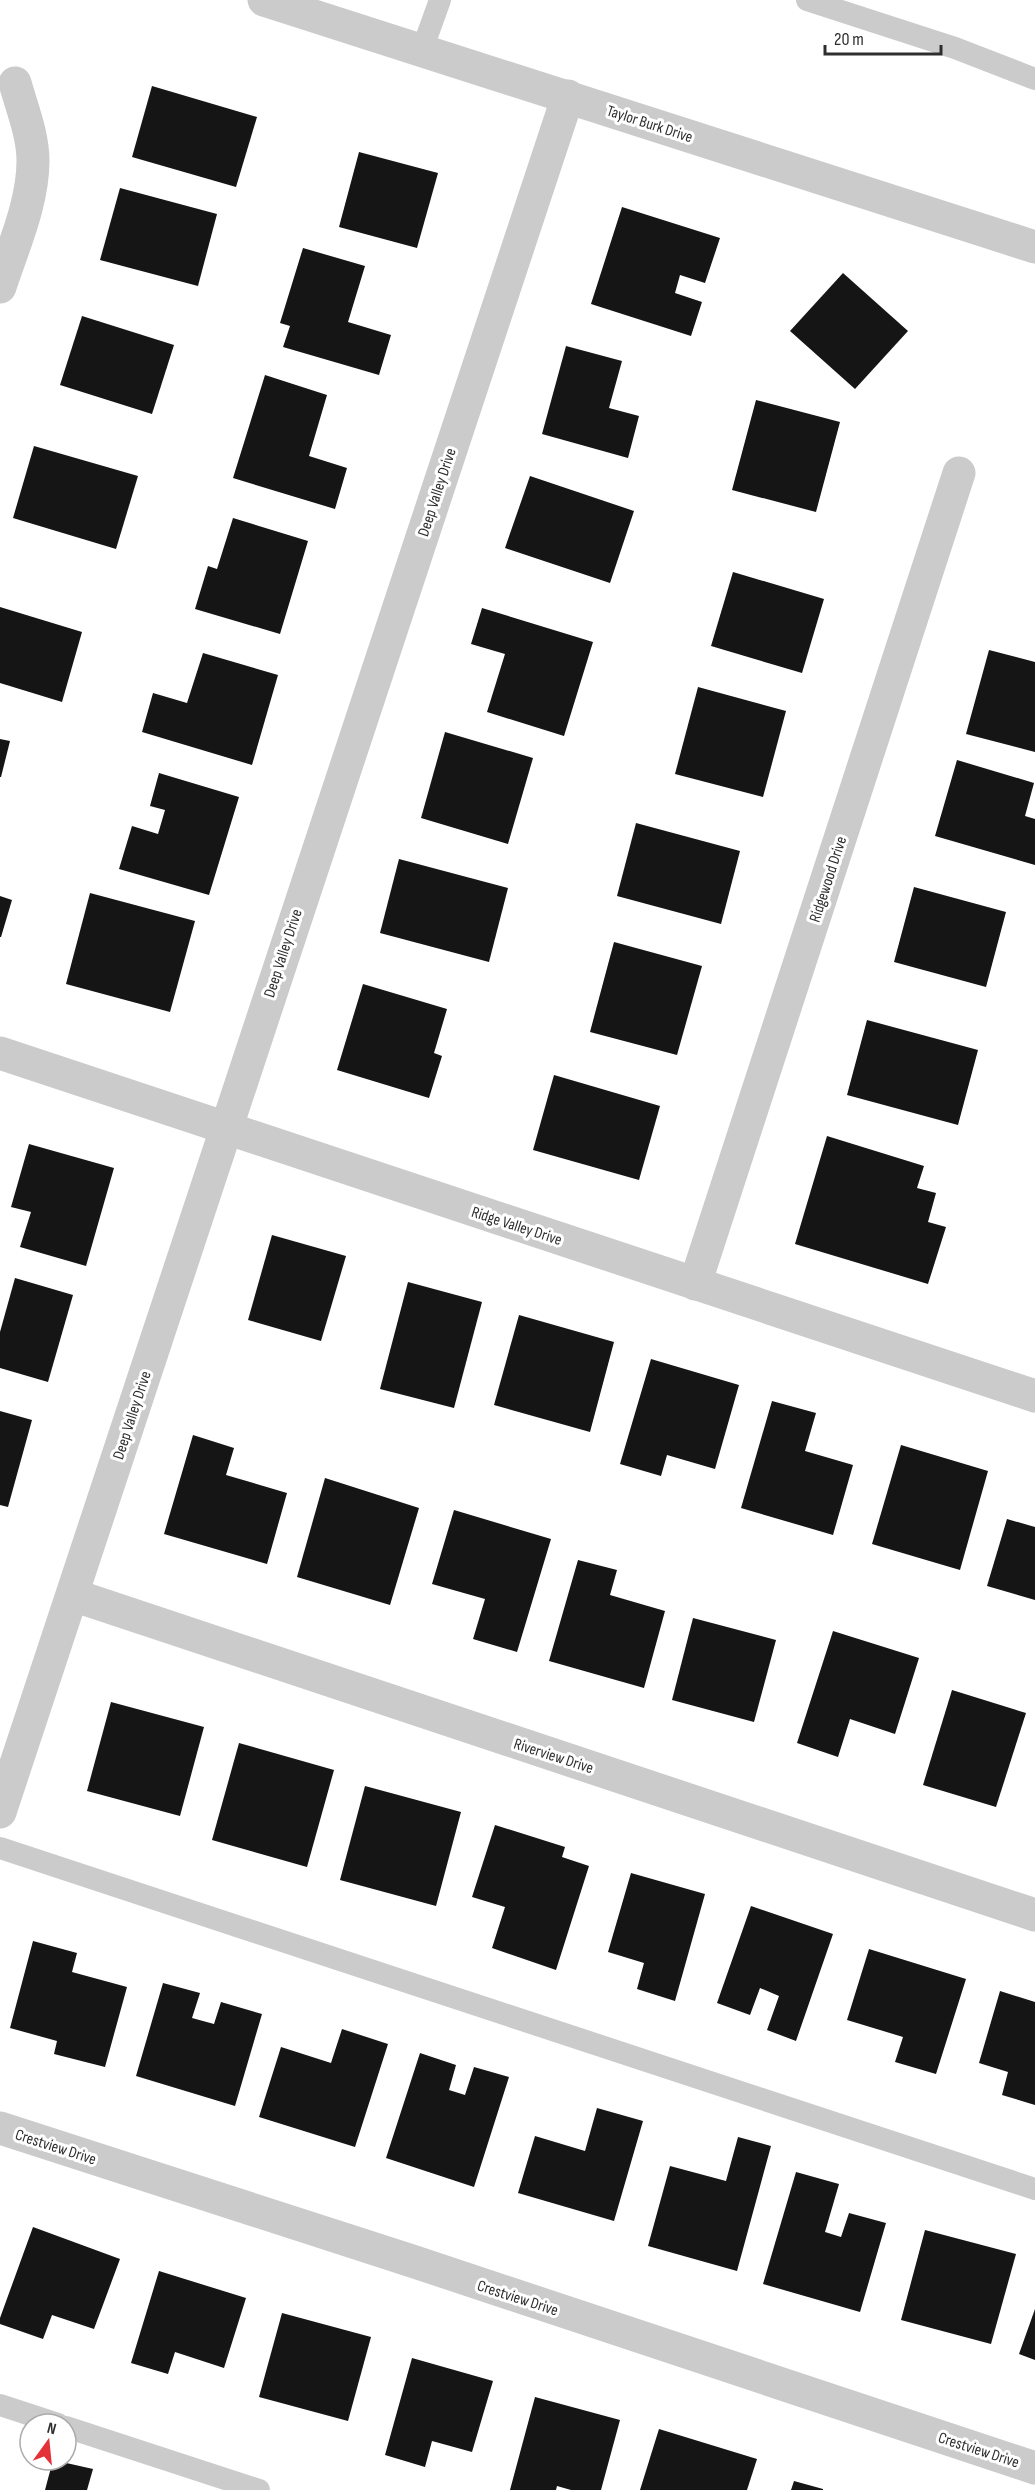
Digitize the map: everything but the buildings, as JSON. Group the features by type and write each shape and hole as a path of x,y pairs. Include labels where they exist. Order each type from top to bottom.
{"street":[{"name":"Taylor Burk Drive","path":"264,0 1035,248"},
{"path":"0,287 24,213 33,162 31,142 15,83"},
{"name":"Deep Valley Drive","path":"0,1812 224,1128 568,96"},
{"name":"Ridgewood Drive","path":"695,1284 959,473"},
{"name":"Ridge Valley Drive","path":"0,1053 1035,1396"},
{"name":"Riverview Drive","path":"72,1595 1035,1915"},
{"name":"Crestview Drive","path":"0,2128 415,2262 1035,2468"}],"lane":[{"path":"422,50 440,0"},
{"path":"807,0 955,48 1035,79"},
{"path":"0,1848 1035,2189"},
{"path":"0,2405 21,2412"},
{"path":"78,2431 259,2490"}]}
